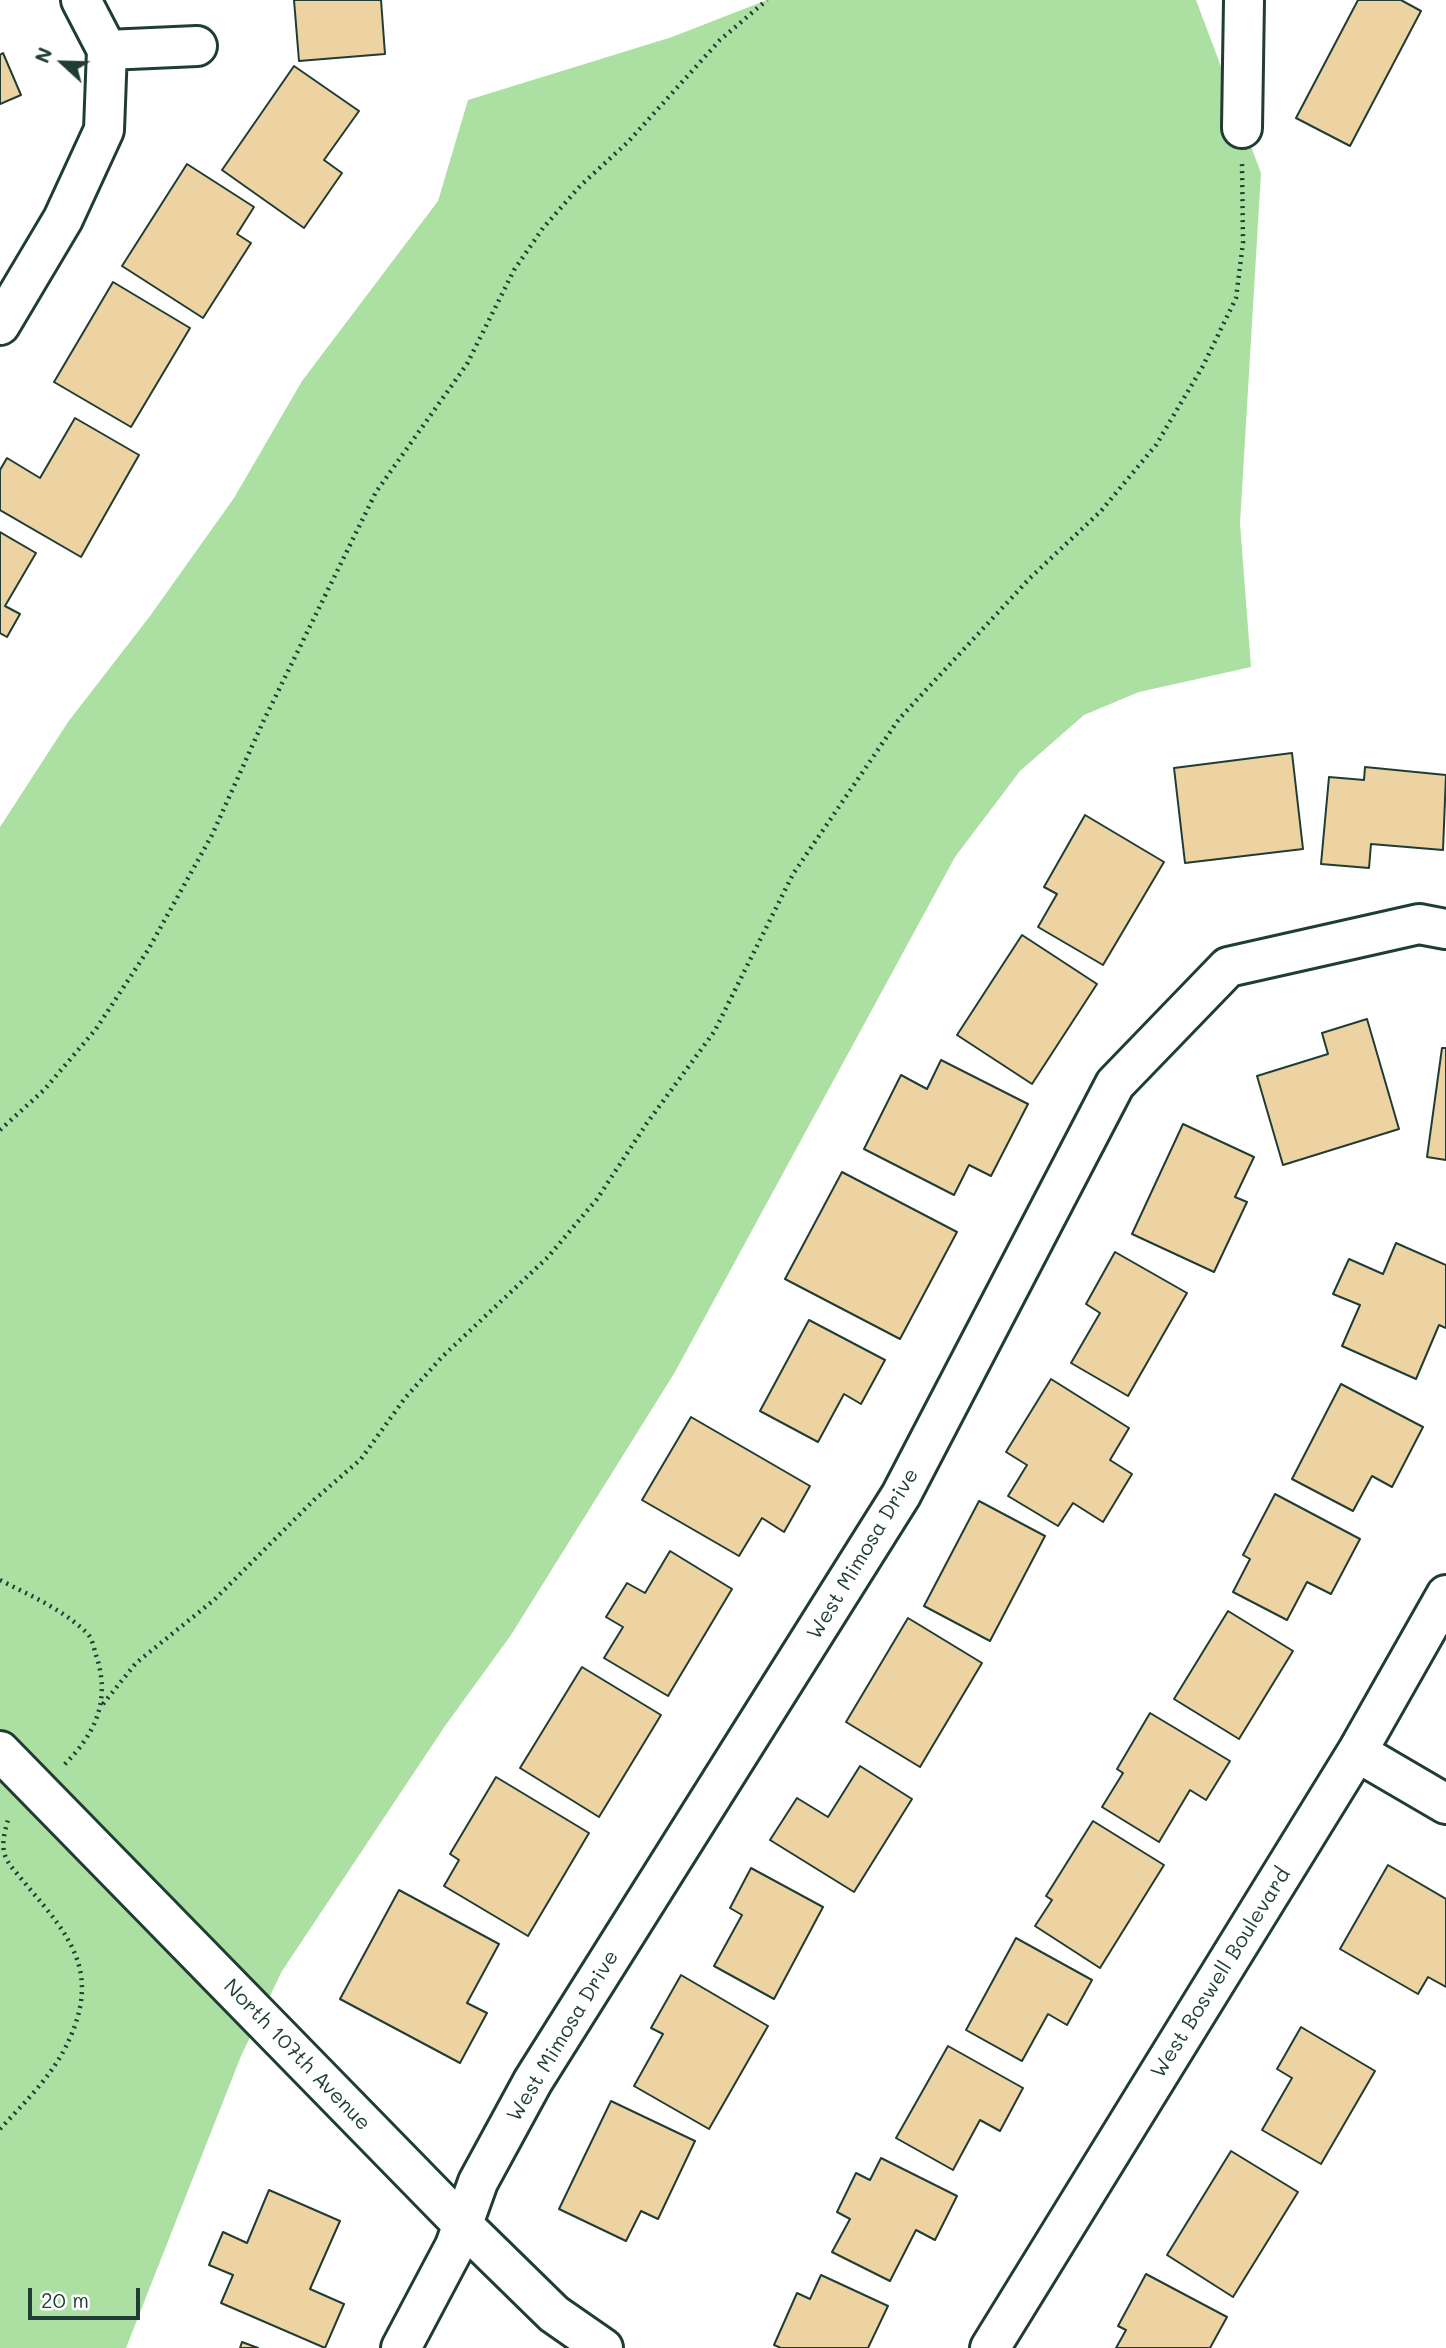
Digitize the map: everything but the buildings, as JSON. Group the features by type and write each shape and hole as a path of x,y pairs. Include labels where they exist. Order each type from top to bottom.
{"street":[{"path":"0,324 63,219 104,130 107,50 81,0"},
{"path":"1242,128 1244,0"},
{"path":"107,50 197,46"},
{"name":"West Mimosa Drive","path":"401,2348 445,2266 478,2182 533,2081 901,1495 1115,1084 1228,967 1419,923 1446,929"},
{"name":"West Boswell Boulevard","path":"990,2348 1357,1752 1446,1595"},
{"name":"North 107th Avenue","path":"0,1751 463,2225 554,2314 603,2348"},
{"path":"1357,1752 1446,1804"}],"path":[{"path":"0,1130 44,1090 96,1029 148,950 212,835 268,711 376,492 467,364 514,270 543,228 580,186 628,142 720,40 767,0"},
{"path":"0,1825 38,1791 80,1746 103,1704 136,1663 208,1606 314,1500 361,1459 405,1398 442,1357 548,1257 597,1199 647,1123 714,1032 793,874 898,719 1030,578 1101,511 1156,445 1203,366 1236,298 1243,243 1242,128"},
{"path":"0,1580 58,1609 90,1636 102,1677 103,1704"},
{"path":"0,2129 47,2075 69,2042 79,2010 83,1980 81,1966 70,1940 7,1860 4,1840 8,1820"}],"green space":[{"path":"767,0 1196,0 1261,173 1240,523 1251,667 1139,692 1084,715 1020,771 955,857 675,1372 511,1635 445,1726 282,1971 241,2056 126,2348 0,2348 0,827 68,722 150,616 234,498 302,381 438,201 468,100 672,37"}]}
